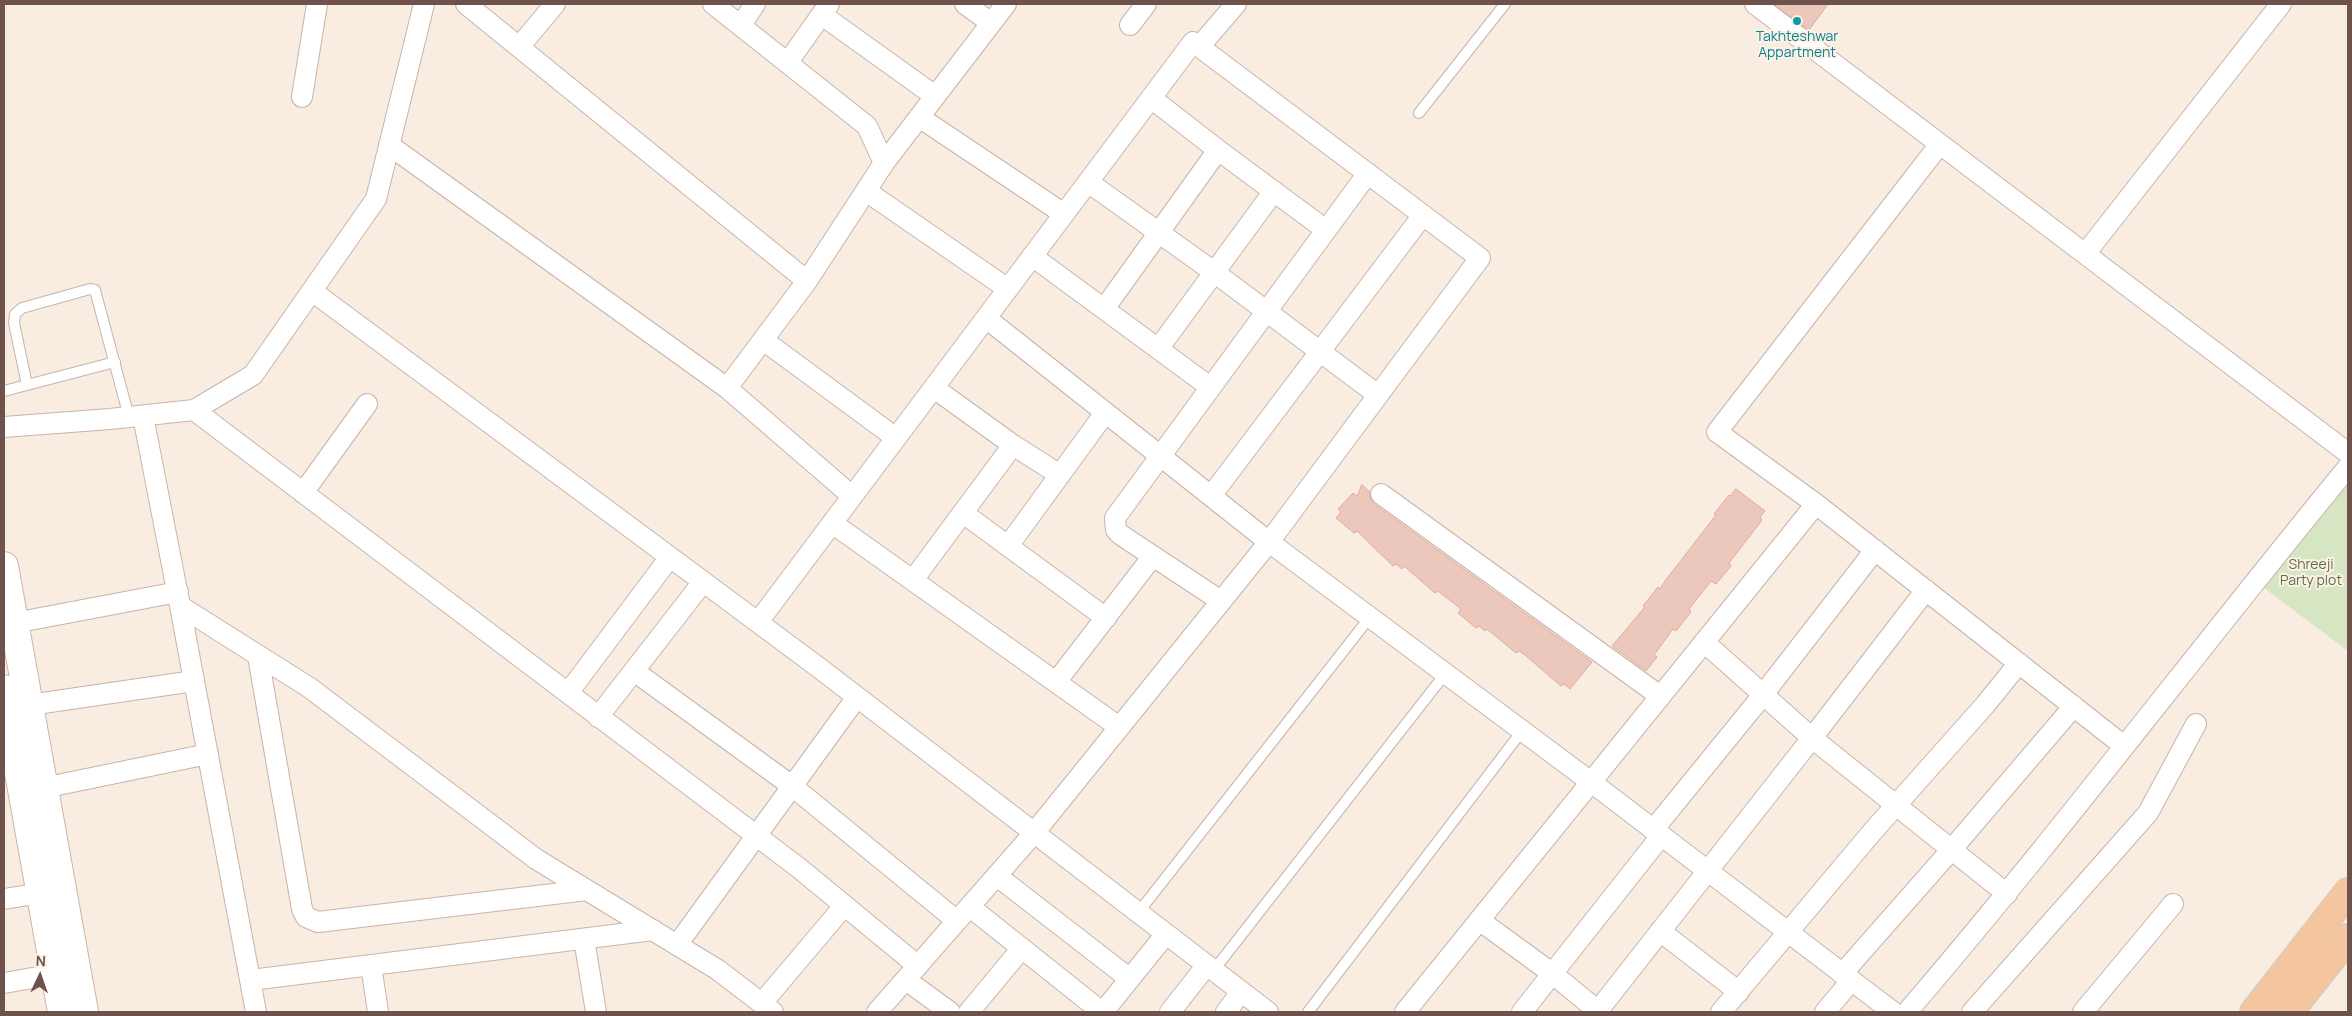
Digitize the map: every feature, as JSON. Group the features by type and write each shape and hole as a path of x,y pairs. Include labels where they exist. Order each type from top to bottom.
{"main road":[{"path":"2254,1012 2348,892"},
{"path":"2289,1012 2348,938"}],"street":[{"path":"302,97 317,4"},
{"path":"4,427 136,417 194,410 253,375 376,199 424,4"},
{"path":"466,4 807,281"},
{"path":"519,47 555,4"},
{"path":"713,4 867,126 884,163"},
{"path":"740,25 755,4"},
{"path":"965,4 991,23"},
{"path":"727,388 807,281 884,163 1006,4"},
{"path":"1130,25 1146,4"},
{"path":"1199,46 1236,4"},
{"path":"1755,4 2348,453"},
{"path":"2085,254 2281,4"},
{"path":"788,62 826,9 935,96"},
{"path":"758,622 1193,42 1480,258 1269,542 1034,833 877,1012"},
{"path":"1152,98 1218,150 1326,230"},
{"path":"919,118 1064,214"},
{"path":"1940,144 1717,432 1816,504 2124,746"},
{"path":"389,145 727,388 852,496"},
{"path":"1104,309 1218,150"},
{"path":"1221,601 1121,535 1116,530 1115,518 1368,173"},
{"path":"1088,182 1214,272 1378,395"},
{"path":"866,190 1008,289"},
{"path":"1158,348 1274,191"},
{"path":"1211,496 1423,215"},
{"path":"1032,256 1210,387"},
{"path":"312,291 758,622 1268,1012"},
{"path":"986,318 1269,542 1591,782 1893,1012"},
{"path":"763,340 896,438"},
{"path":"934,388 1013,445 1060,475"},
{"path":"303,493 367,404"},
{"path":"194,410 756,836 844,906 950,1012"},
{"path":"1008,546 1105,413"},
{"path":"136,417 179,599 256,1012"},
{"path":"913,580 1013,445"},
{"path":"1907,1012 2008,894 2204,644 2348,467"},
{"path":"1381,494 1660,696"},
{"path":"1404,1012 1816,504"},
{"path":"963,513 1106,618"},
{"path":"832,523 1119,727"},
{"path":"1522,1012 1553,974 1763,694 1875,550"},
{"path":"1056,682 1153,556"},
{"path":"568,693 670,557"},
{"path":"4,566 14,623 9,744 23,787 84,1012"},
{"path":"598,716 703,582"},
{"path":"1479,920 1553,974 1597,1012 1926,590"},
{"path":"14,623 179,599 258,656 310,688 536,859 718,970 767,1008 844,906"},
{"path":"1704,642 1812,738 2008,894"},
{"path":"258,656 302,909 306,917 318,922 587,890"},
{"path":"1721,1012 1896,805 1985,706 2019,663"},
{"path":"634,671 963,914 1022,948 1102,1012 1166,934"},
{"path":"11,699 194,681"},
{"path":"677,944 857,697"},
{"path":"11,699 40,893 62,1012"},
{"path":"1825,1012 1847,977 1952,849 2074,706"},
{"path":"1972,1012 2148,813 2196,724"},
{"path":"23,787 208,754"},
{"path":"997,876 1130,979"},
{"path":"4,899 40,893"},
{"path":"2083,1012 2173,904"},
{"path":"251,980 653,930"},
{"path":"1660,931 1739,992"},
{"path":"584,939 596,1012"},
{"path":"969,1012 1022,948"},
{"path":"371,965 378,1012"},
{"path":"1170,1012 1210,968"},
{"path":"4,983 55,974"},
{"path":"1226,1012 1242,992"}],"lane":[{"path":"1419,113 1505,4"},
{"path":"28,385 14,323 16,314 22,308 90,289 95,290 98,294 115,362 136,417"},
{"path":"4,391 115,362"},
{"path":"1138,913 1370,618"},
{"path":"1210,968 1445,674"},
{"path":"1308,1012 1522,731"}],"green space":[{"name":"Shreeji Party plot","path":"2348,482 2348,651 2255,581"}],"building":[{"path":"1774,4 1828,4 1809,30"},
{"path":"1362,485 1370,492 1370,498 1374,504 1592,662 1570,689 1564,684 1561,686 1525,655 1519,651 1516,653 1487,629 1485,631 1479,626 1476,628 1458,613 1461,609 1438,591 1435,593 1404,566 1402,569 1396,564 1393,566 1357,531 1354,533 1336,518 1341,512 1338,509 1353,493 1357,496"},
{"path":"1736,489 1765,511 1760,517 1762,520 1729,563 1731,566 1716,584 1711,581 1689,609 1691,612 1676,631 1673,629 1654,655 1657,657 1646,671 1612,646 1645,607 1643,606 1658,587 1660,589 1716,515 1714,514"}],"place":[{"name":"Takhteshwar Appartment","path":"1797,21"}]}
